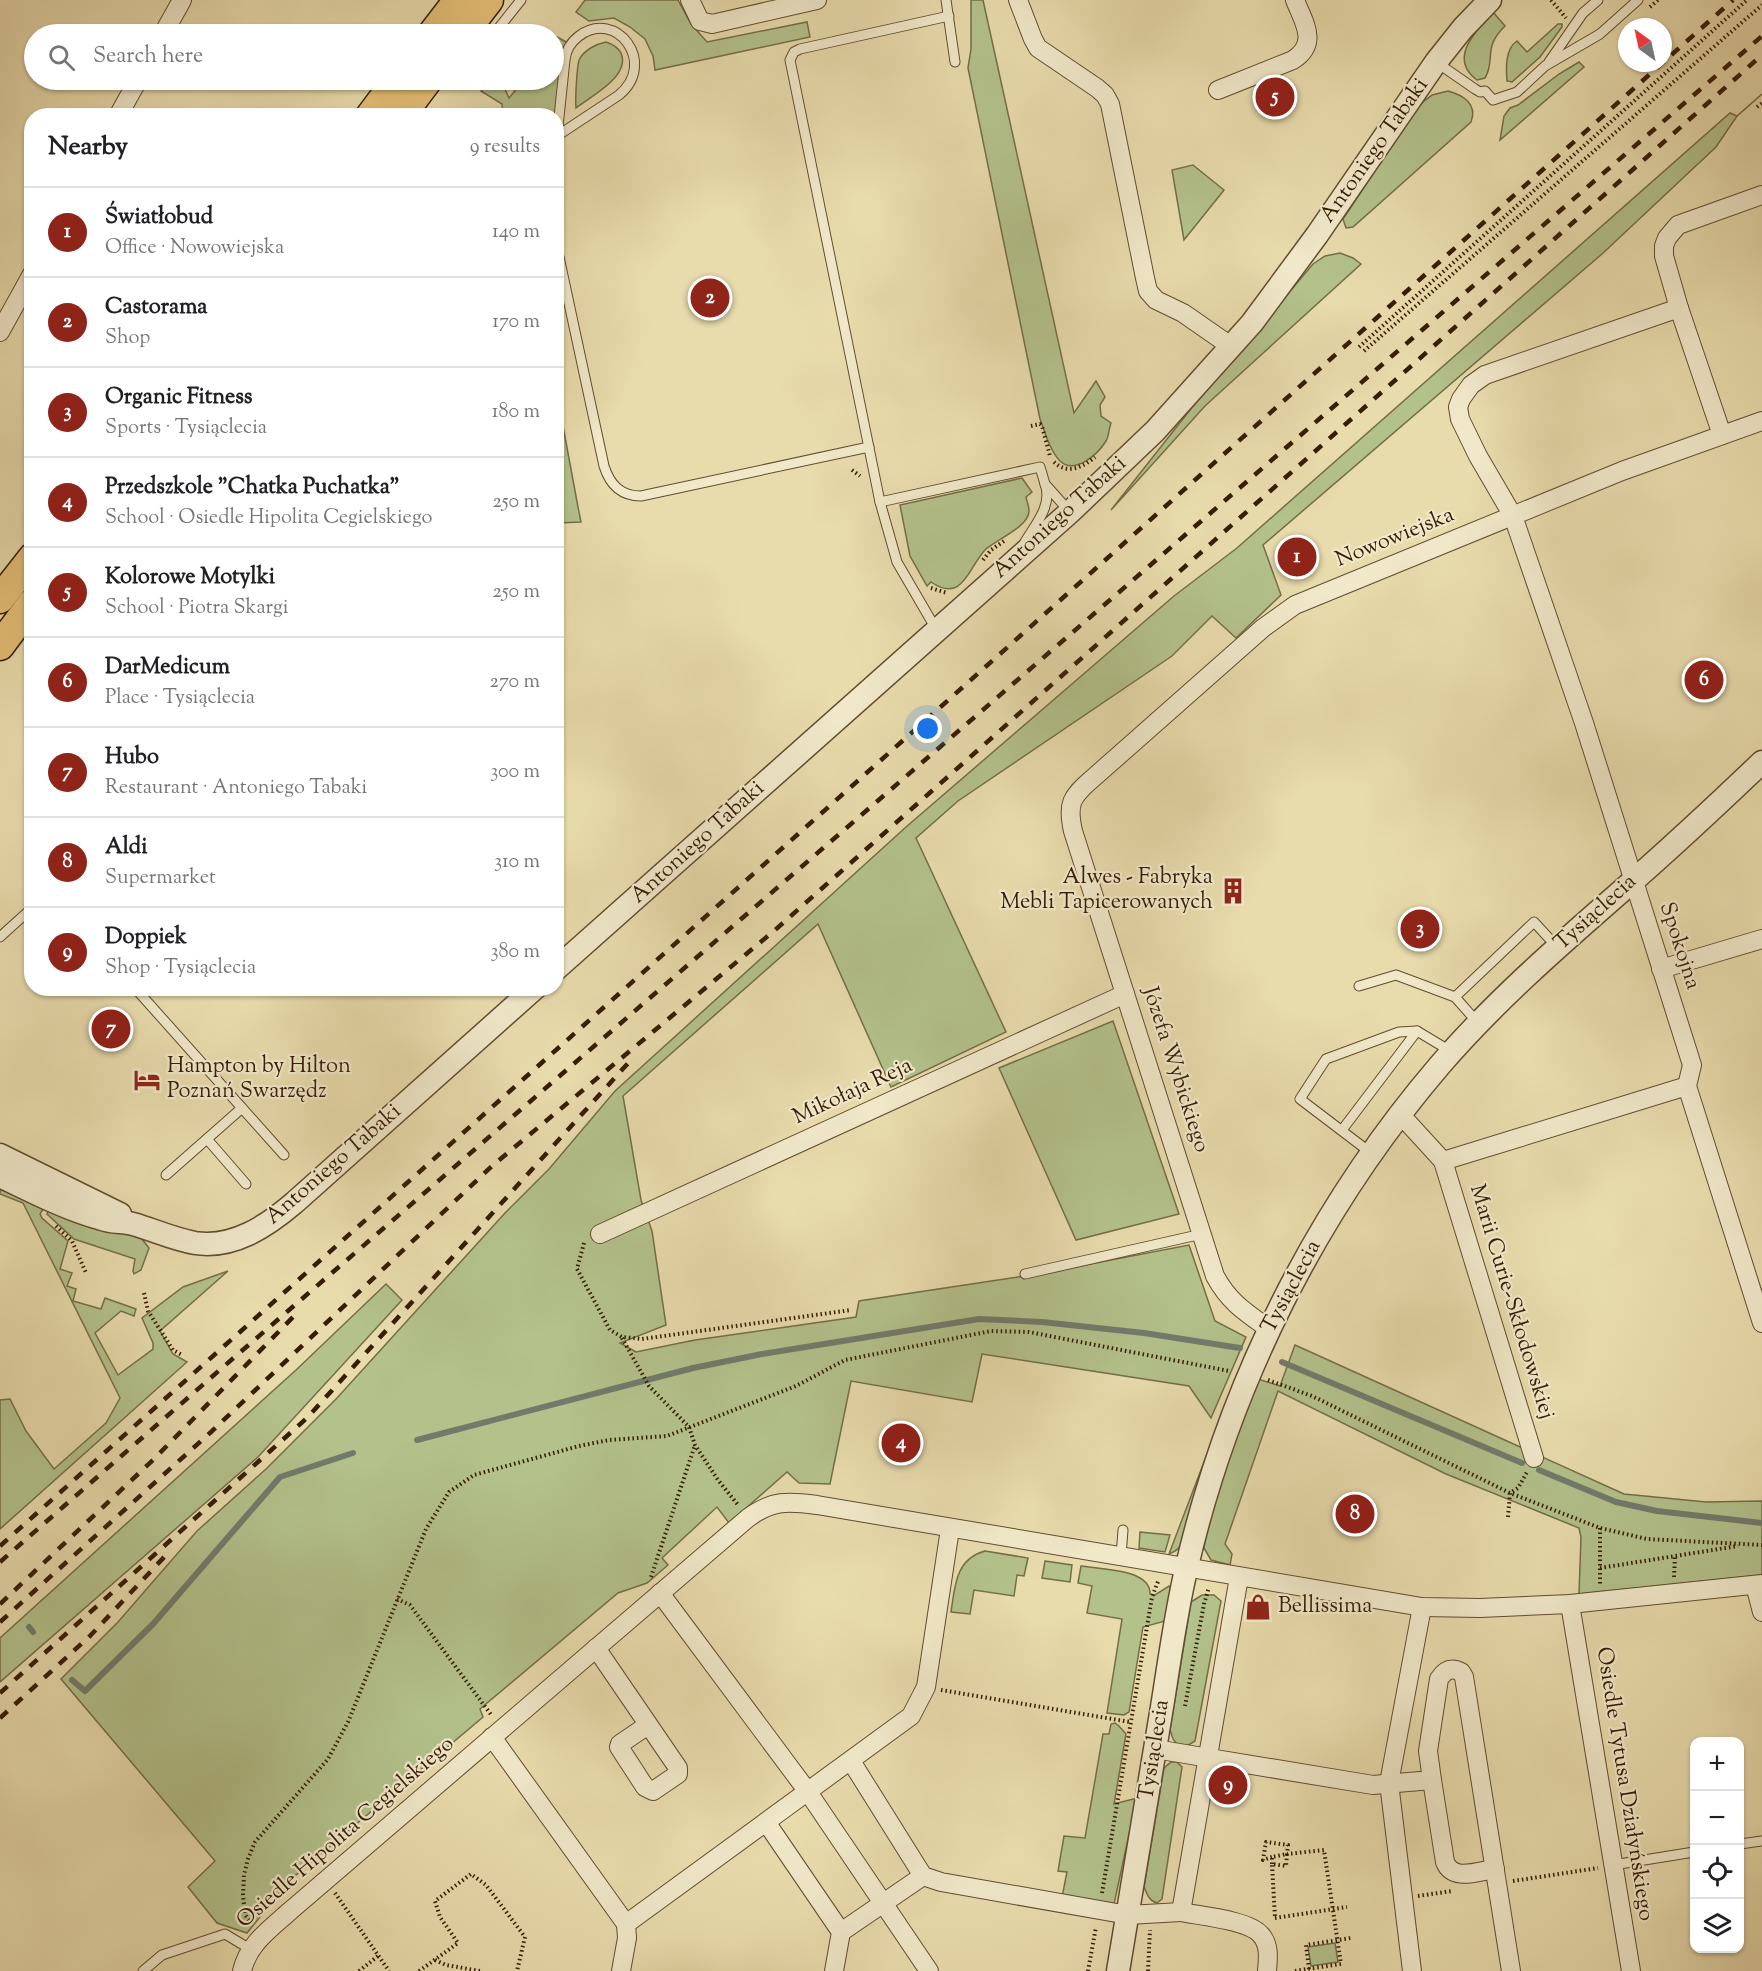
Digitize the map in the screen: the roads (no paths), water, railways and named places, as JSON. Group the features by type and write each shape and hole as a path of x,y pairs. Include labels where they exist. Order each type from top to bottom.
{"main road":[{"path":"440,24 458,0"},
{"path":"471,24 489,0"},
{"path":"376,108 390,90"},
{"path":"407,108 421,90"},
{"path":"0,599 24,568"},
{"path":"0,646 24,614"}],"street":[{"path":"169,24 182,0"},
{"path":"690,0 700,21 712,24 817,0"},
{"path":"1018,0 1038,48 1097,88 1109,102 1114,117 1145,278 1151,295 1205,327 1232,347"},
{"path":"1218,90 1293,60 1304,52 1308,38 1295,0"},
{"name":"Antoniego Tabaki","path":"564,962 1070,512 1155,431 1232,347 1284,282 1436,62 1463,28 1490,0"},
{"path":"122,108 132,90"},
{"path":"1722,435 1679,308 1664,256 1664,246 1672,230 1686,222 1762,195"},
{"path":"0,332 24,288"},
{"name":"Spokojna","path":"1679,308 1493,372 1478,380 1465,392 1458,407 1460,419 1513,516 1584,723 1692,1065 1687,1086 1762,1323"},
{"name":"Nowowiejska","path":"1070,805 1079,791 1092,779 1263,628 1288,609 1309,598 1622,471 1762,421"},
{"name":"Tysiąclecia","path":"1118,1971 1186,1568 1227,1431 1269,1329 1315,1241 1371,1153 1400,1114 1478,1023 1762,762"},
{"name":"Józefa Wybickiego","path":"1070,805 1073,831 1215,1276 1234,1304 1269,1329"},
{"path":"1661,969 1762,939"},
{"name":"Mikołaja Reja","path":"600,1234 1125,994"},
{"name":"Antoniego Tabaki","path":"0,1176 59,1204 99,1219 131,1223 203,1244 237,1239 254,1232 294,1203 526,996"},
{"name":"Marii Curie-Skłodowskiej","path":"1443,1161 1687,1086"},
{"name":"Marii Curie-Skłodowskiej","path":"1400,1114 1443,1161 1534,1458"},
{"name":"Antoniego Tabaki","path":"0,1155 111,1208 131,1223"},
{"name":"Osiedle Hipolita Cegielskiego","path":"242,1971 246,1955 256,1943 326,1880 748,1518 764,1507 781,1502 798,1502 1186,1568"},
{"path":"626,1923 911,1716 926,1687 951,1529"},
{"path":"1186,1568 1422,1607 1480,1608 1570,1604 1758,1585 1762,1612"},
{"path":"1181,1912 1239,1577"},
{"path":"660,1593 807,1792 929,1971"},
{"name":"Osiedle Tytusa Działyńskiego","path":"1570,1604 1631,1971"},
{"path":"1412,1971 1389,1784 1422,1607"},
{"path":"596,1648 648,1725"},
{"path":"1496,1876 1454,1873 1445,1862 1428,1751 1439,1679 1446,1670 1461,1672 1464,1677 1496,1876 1511,1971"},
{"path":"497,1733 626,1923 627,1938 621,1971"},
{"path":"1155,1749 1373,1785 1432,1780"},
{"path":"851,1761 923,1876 941,1882 1128,1915 1181,1912 1249,1926 1262,1935 1268,1953 1267,1971"},
{"path":"766,1822 841,1932 834,1971"},
{"path":"841,1932 923,1876"}],"lane":[{"path":"502,24 521,0"},
{"path":"946,0 955,62"},
{"path":"1436,62 1480,92 1485,91 1493,100 1517,92 1545,66 1583,13 1598,0"},
{"path":"1545,66 1600,34 1638,0"},
{"path":"936,629 897,562 880,502 789,60 792,54 800,49 949,16"},
{"path":"564,66 570,45 582,34 592,30 604,29 620,35 628,44 635,59 633,76 628,87 564,130"},
{"path":"560,108 562,90"},
{"path":"564,280 604,466 608,477 618,490 628,495 641,496 869,447"},
{"path":"880,502 1040,467 1047,494 1042,514 1017,558"},
{"path":"1045,484 1070,512"},
{"path":"0,937 24,915"},
{"path":"1455,997 1534,922 1557,948"},
{"path":"1359,987 1396,975 1455,997 1478,1023"},
{"path":"142,996 284,1155"},
{"path":"1371,1153 1300,1099 1326,1059 1399,1032 1418,1030 1452,1052"},
{"path":"1342,1130 1418,1030"},
{"path":"166,1175 242,1108"},
{"path":"207,1139 246,1184"},
{"path":"1025,1274 1202,1234"},
{"path":"1121,1556 1123,1530"},
{"path":"1744,1843 1762,1841"},
{"path":"1613,1865 1690,1853"},
{"path":"143,1971 162,1955 225,1935 256,1943"}],"waterway":[{"path":"417,1440 693,1368 762,1354 979,1319 1042,1322 1144,1333 1240,1348"},
{"path":"1282,1362 1522,1463"},
{"path":"72,1680 85,1691 153,1624 280,1477 353,1453"},
{"path":"1539,1470 1616,1502 1657,1511 1762,1523"},
{"path":"29,1627 33,1632"}],"railway":[{"path":"0,1546 1733,0"},
{"path":"0,1562 1762,36"},
{"path":"0,1622 211,1432 492,1166 775,930 1762,55"},
{"path":"0,1693 307,1418 630,1061"},
{"path":"0,1604 154,1459 296,1314"},
{"path":"0,1718 90,1636 167,1554"}],"place":[{"name":"Kolorowe Motylki","path":"1275,97"},
{"name":"Castorama","path":"710,298"},
{"name":"Światłobud","path":"1297,557"},
{"name":"DarMedicum","path":"1704,680"},
{"name":"Alwes - Fabryka Mebli Tapicerowanych","path":"1233,891"},
{"name":"Organic Fitness","path":"1420,929"},
{"name":"Hubo","path":"111,1029"},
{"name":"Hampton by Hilton Poznań Swarzędz","path":"147,1080"},
{"name":"Przedszkole \"Chatka Puchatka\"","path":"901,1443"},
{"name":"Aldi","path":"1355,1514"},
{"name":"Bellissima","path":"1258,1607"},
{"name":"Doppiek","path":"1228,1785"}]}
